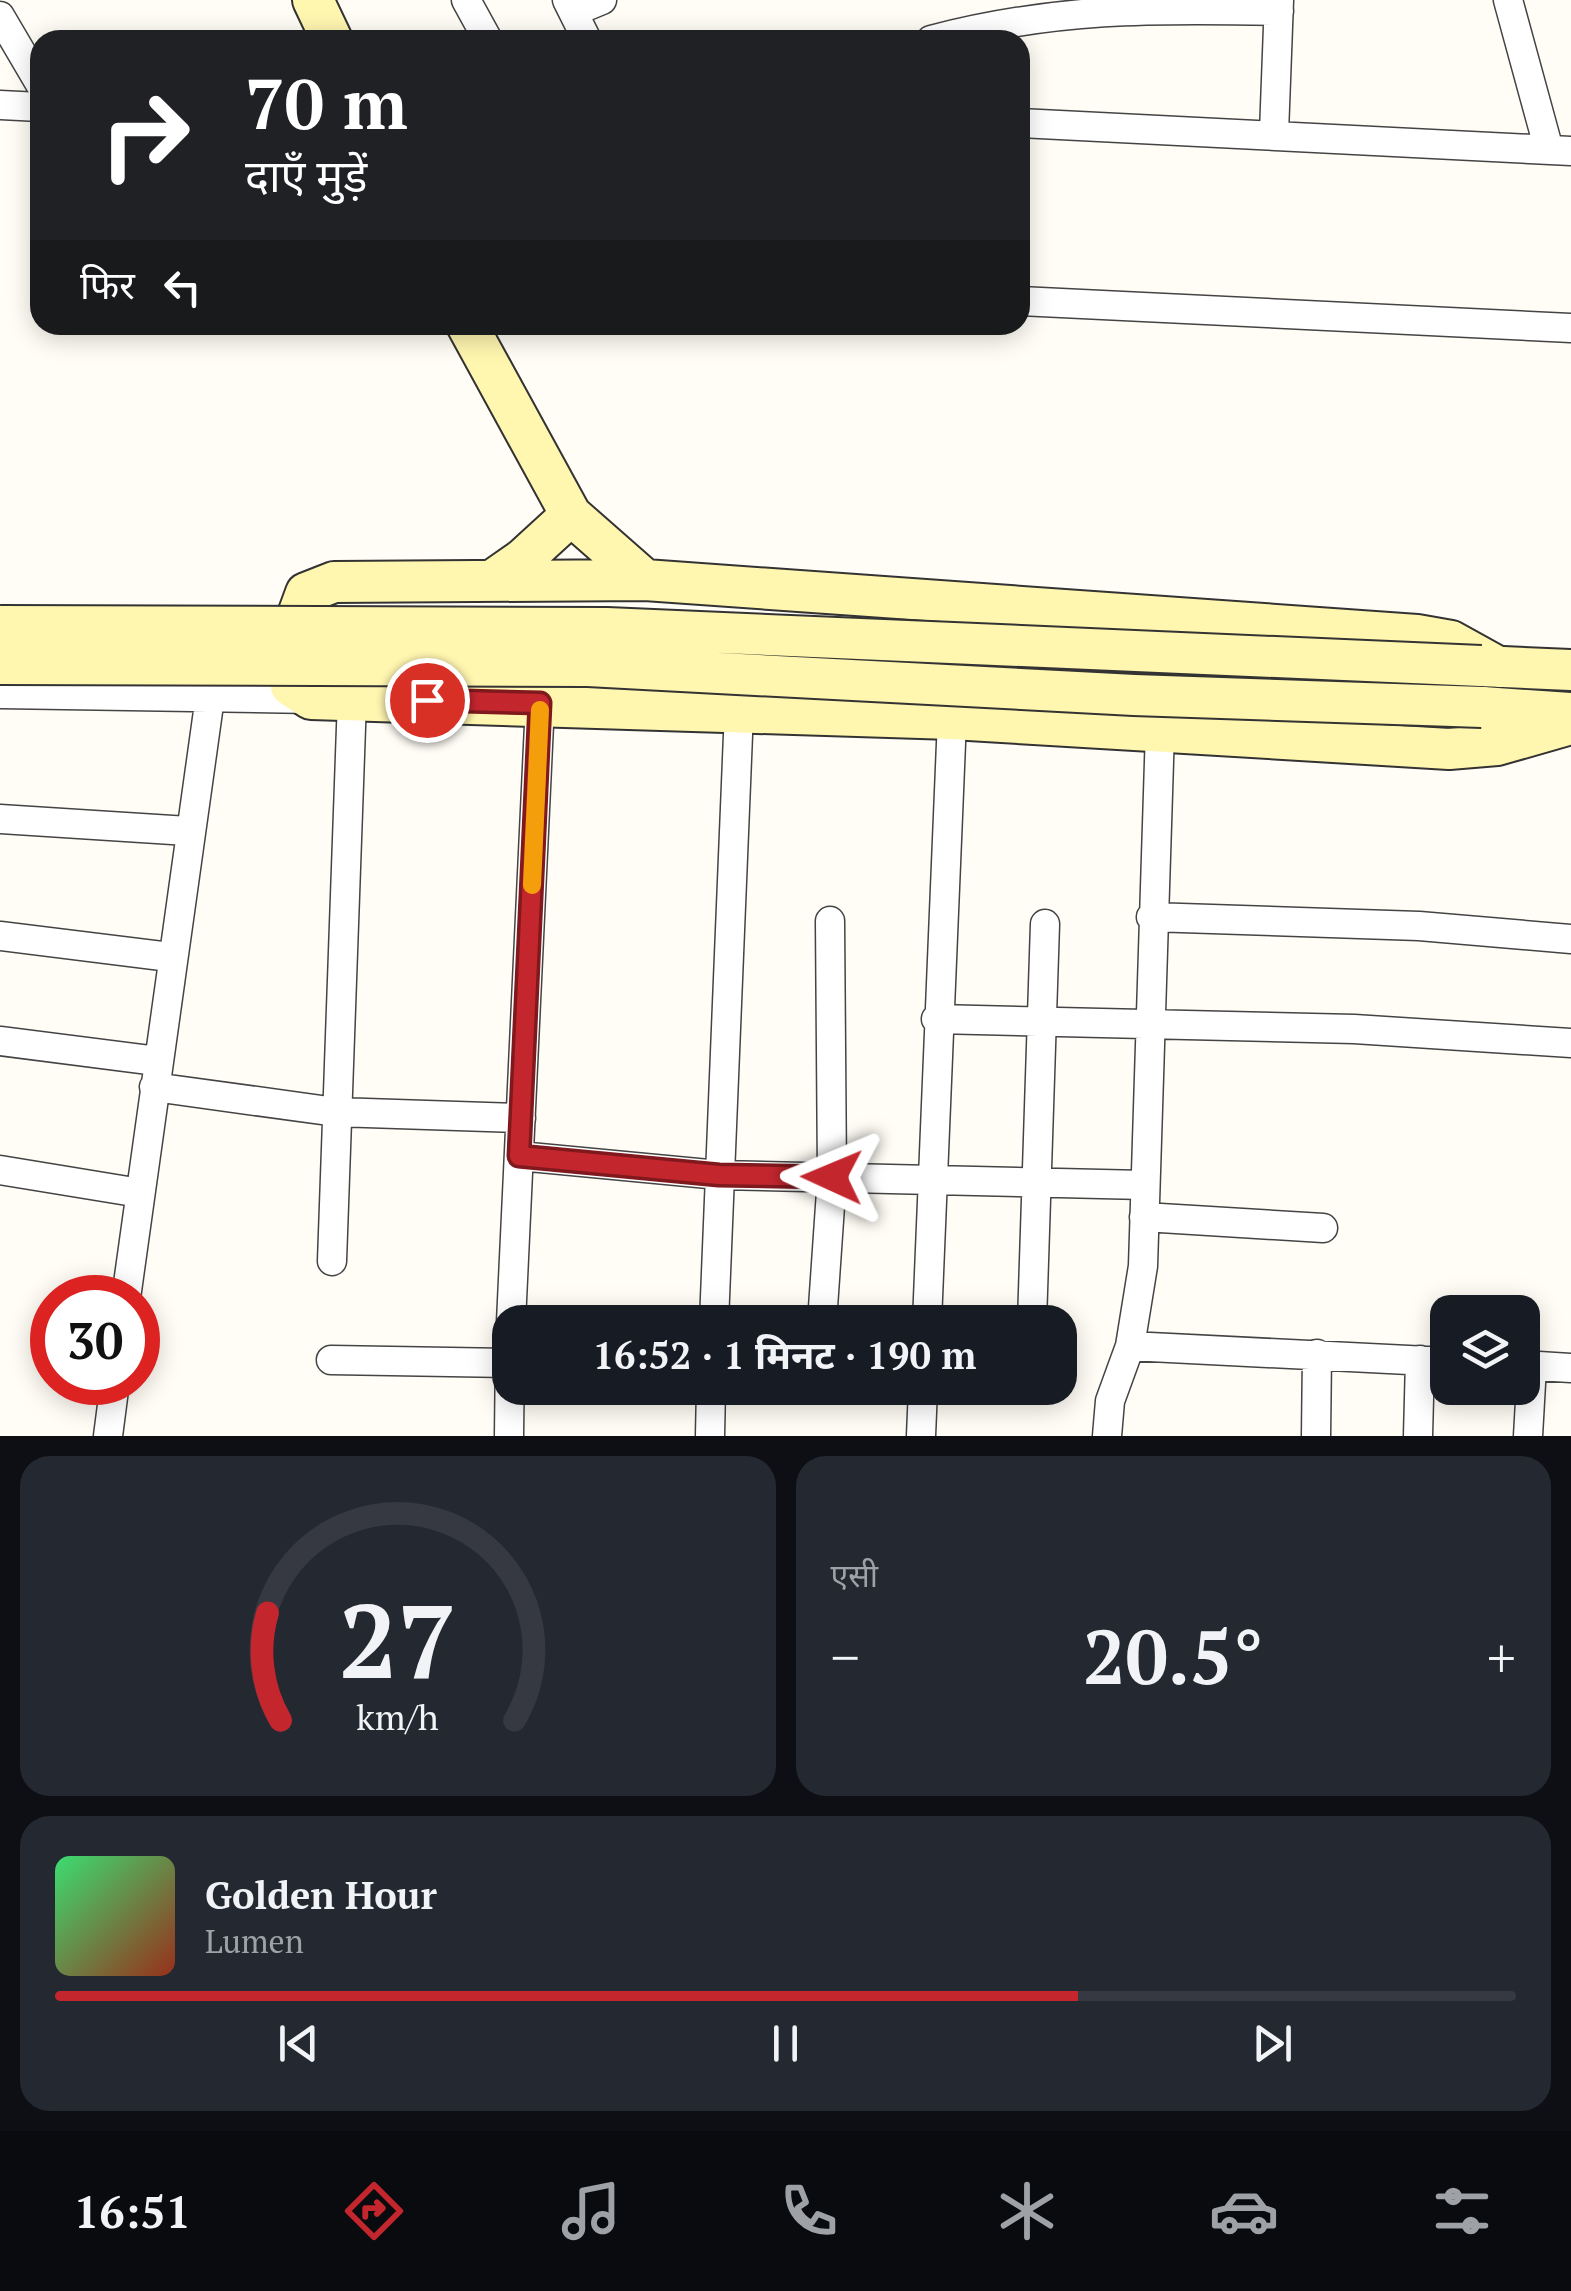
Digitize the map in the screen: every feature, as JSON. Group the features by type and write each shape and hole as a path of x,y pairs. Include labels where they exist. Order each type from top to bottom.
{"main road":[{"path":"313,0 327,30"},
{"path":"472,335 570,515 645,580"},
{"path":"492,580 523,559 570,515"},
{"path":"1490,666 1451,641 1417,635 645,580 334,582 306,593 288,642 291,686 310,698 952,719 1449,748 1498,745 1571,724"},
{"path":"0,626 607,628 1571,670"},
{"path":"0,664 588,666 1134,696 1571,713"}],"street":[{"path":"466,0 482,30"},
{"path":"578,26 602,0"},
{"path":"1030,123 1274,133 1560,151 1508,0"},
{"path":"970,30 1009,20 1103,10 1279,5 1274,133"},
{"path":"0,16 30,67"},
{"path":"0,105 30,106"},
{"path":"1030,301 1571,328"},
{"path":"0,694 310,698"},
{"path":"129,1275 170,957 210,697"},
{"path":"332,1260 352,699"},
{"path":"512,1305 540,703"},
{"path":"715,1305 738,710"},
{"path":"928,1305 935,1180 936,1018 952,719"},
{"path":"1107,1436 1110,1401 1139,1312 1160,730"},
{"path":"0,819 188,830"},
{"path":"1151,917 1419,926 1571,939"},
{"path":"823,1305 832,1177 830,921"},
{"path":"1032,1305 1045,924"},
{"path":"0,936 170,957"},
{"path":"936,1018 1354,1029 1571,1043"},
{"path":"0,1041 336,1112 521,1118"},
{"path":"519,1156 719,1175 1144,1185"},
{"path":"0,1170 140,1193"},
{"path":"1144,1217 1322,1228"},
{"path":"1130,1346 1430,1361"},
{"path":"1316,1436 1317,1354"},
{"path":"331,1360 492,1363"},
{"path":"1540,1367 1571,1368"},
{"path":"1418,1436 1430,1380"},
{"path":"108,1436 112,1405"},
{"path":"509,1405 509,1436"},
{"path":"710,1436 711,1405"},
{"path":"920,1436 922,1405"},
{"path":"1528,1405 1528,1436"}],"slow traffic":[{"path":"532,885 540,710"}],"route":[{"path":"427,700 540,703 519,1156 719,1175 832,1177"}]}
